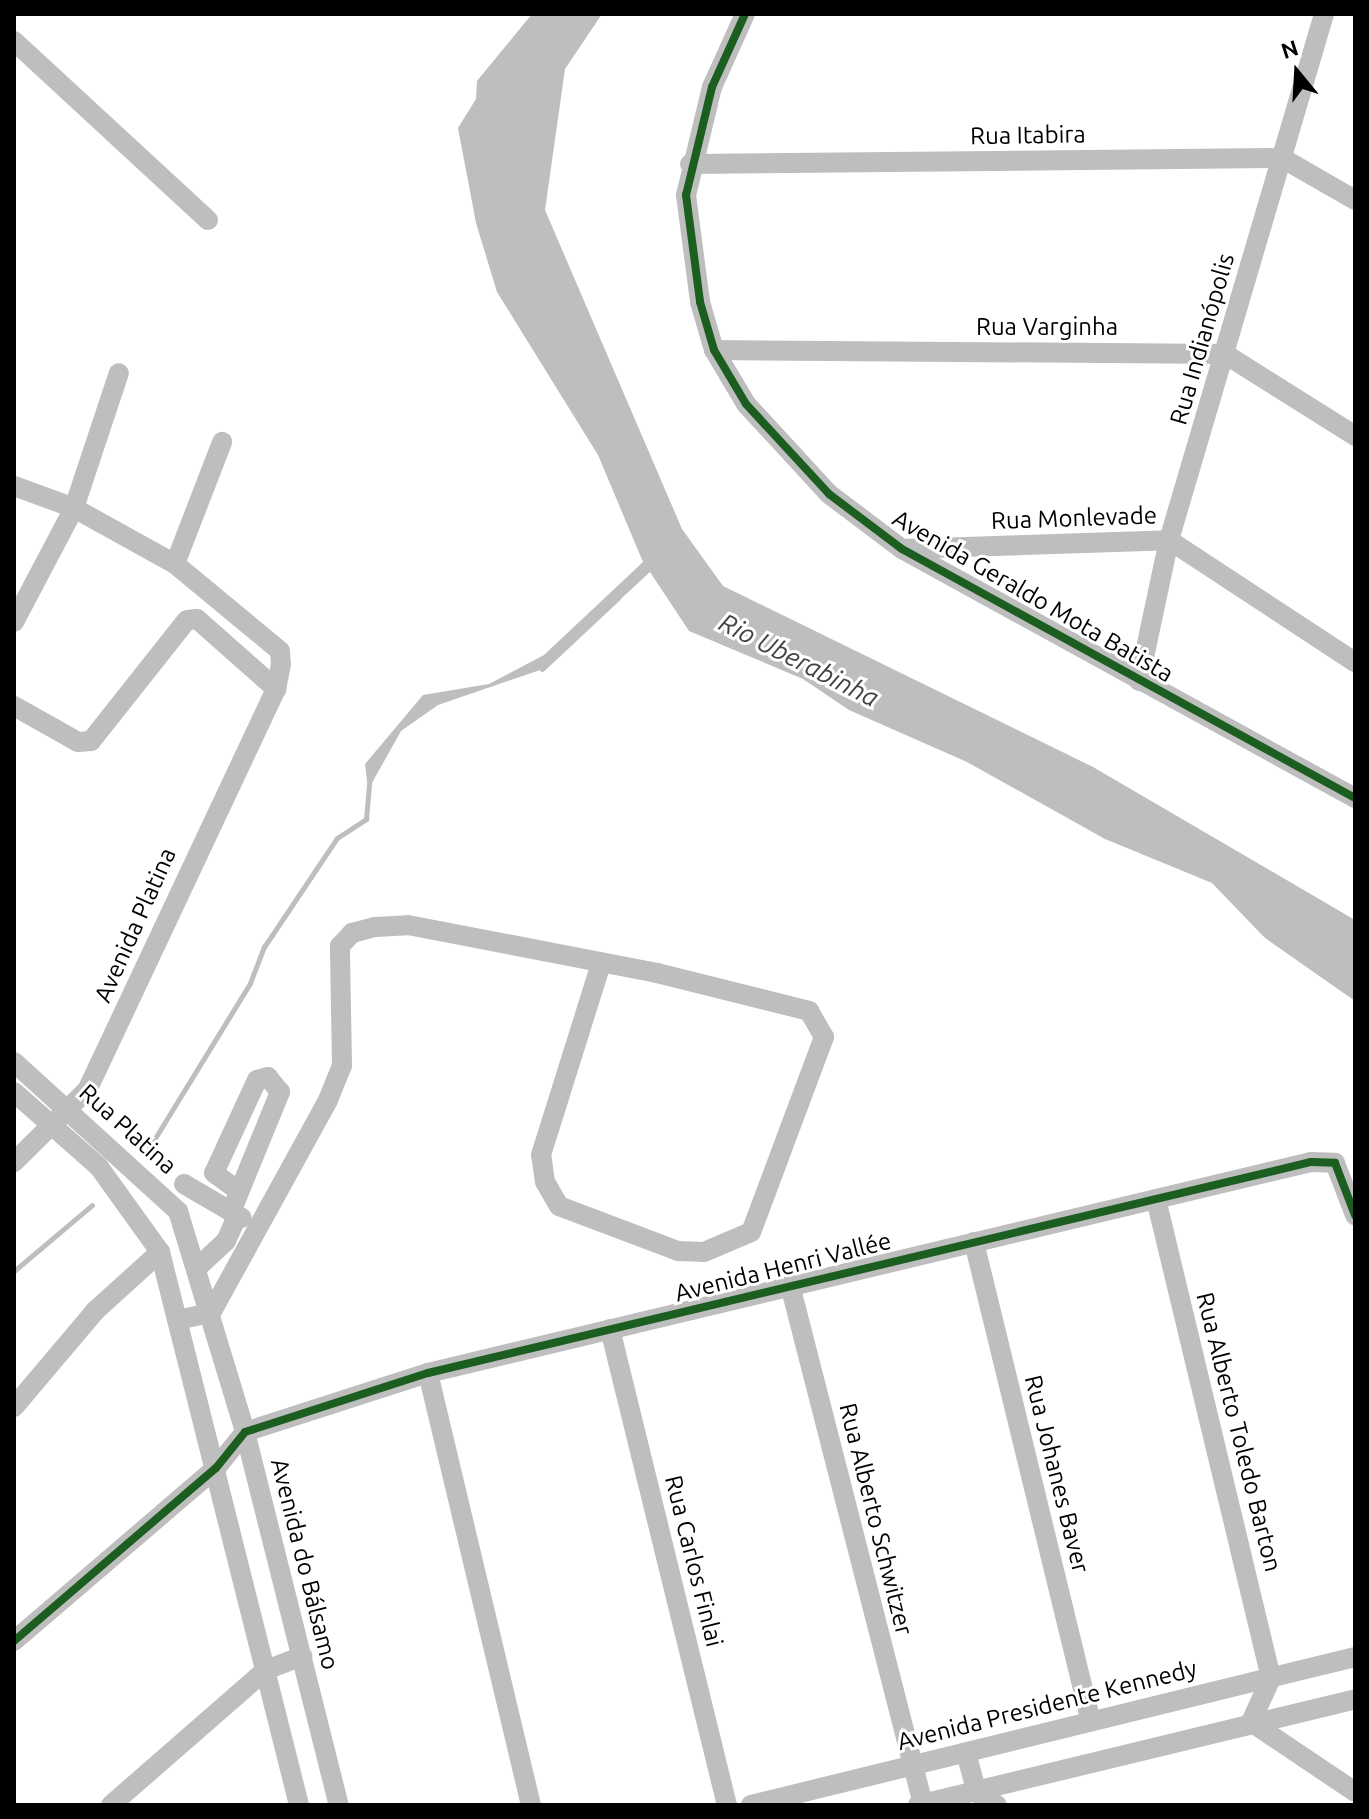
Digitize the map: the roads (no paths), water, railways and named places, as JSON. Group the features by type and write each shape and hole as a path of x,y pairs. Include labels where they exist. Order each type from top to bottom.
{"street":[{"name":"Avenida Geraldo Mota Batista","path":"745,14 712,87 690,164 691,253 714,350 783,450 902,549 1355,798"},
{"name":"Rua Indianópolis","path":"1139,681 1169,540 1324,14"},
{"path":"14,41 208,220"},
{"name":"Rua Itabira","path":"690,164 1282,158"},
{"path":"1282,158 1355,200"},
{"name":"Rua Varginha","path":"714,350 1225,354"},
{"path":"1225,354 1355,436"},
{"path":"14,622 74,508 119,373"},
{"path":"175,564 222,442"},
{"path":"14,486 74,508 175,564 280,651 276,689"},
{"name":"Rua Monlevade","path":"902,549 1169,540 1355,662"},
{"path":"14,706 78,742 91,741 187,620 197,619 276,689"},
{"name":"Avenida Platina","path":"14,1162 68,1110 111,1045 276,689"},
{"path":"1333,786 1355,779"},
{"path":"177,1320 211,1313 342,1066 336,964 352,933 408,925 601,963 809,1011 822,1028 751,1232 729,1245 678,1251 611,1231 559,1206 545,1182 541,1155 601,963"},
{"name":"Rua Platina","path":"14,1062 140,1173 178,1211 191,1245"},
{"path":"198,1267 226,1241 239,1191 280,1092 268,1077 257,1080 214,1173 239,1191"},
{"name":"Rua Platina","path":"14,1092 106,1175 160,1252"},
{"name":"Avenida Henri Vallée","path":"245,1432 428,1373 1311,1162 1335,1163 1355,1215"},
{"path":"184,1184 256,1227"},
{"name":"Rua Alberto Toledo Barton","path":"1156,1199 1271,1678"},
{"name":"Rua Johanes Baver","path":"974,1242 1090,1719"},
{"name":"Avenida do Bálsamo","path":"191,1245 245,1432 339,1805"},
{"path":"14,1407 95,1311 160,1252 299,1805"},
{"name":"Rua Alberto Schwitzer","path":"790,1285 920,1804"},
{"name":"Rua Carlos Finlai","path":"610,1329 727,1805"},
{"path":"428,1373 531,1805"},
{"path":"14,1641 216,1468 245,1432"},
{"path":"111,1805 266,1670 302,1656"},
{"name":"Avenida Presidente Kennedy","path":"751,1805 966,1753 1090,1719 1355,1657"},
{"path":"1251,1722 1271,1678"},
{"path":"920,1804 977,1793 1251,1722 1355,1699"},
{"path":"1251,1722 1355,1792"},
{"path":"966,1753 977,1793 997,1805"}],"water":[{"name":"Rio Uberabinha","path":"532,14 602,14 565,69 545,210 682,529 723,586 1093,767 1355,920 1355,1001 1265,938 1212,883 1105,839 967,762 849,710 803,679 689,631 650,572 546,668 438,705 401,731 368,790 365,764 423,695 489,684 544,655 643,562 598,455 497,292 476,223 458,128 476,99 477,81"}],"waterway":[{"path":"542,669 618,598"},
{"path":"149,1148 250,983 264,947 337,838 366,819 369,783"},
{"path":"14,1271 92,1205"}]}
